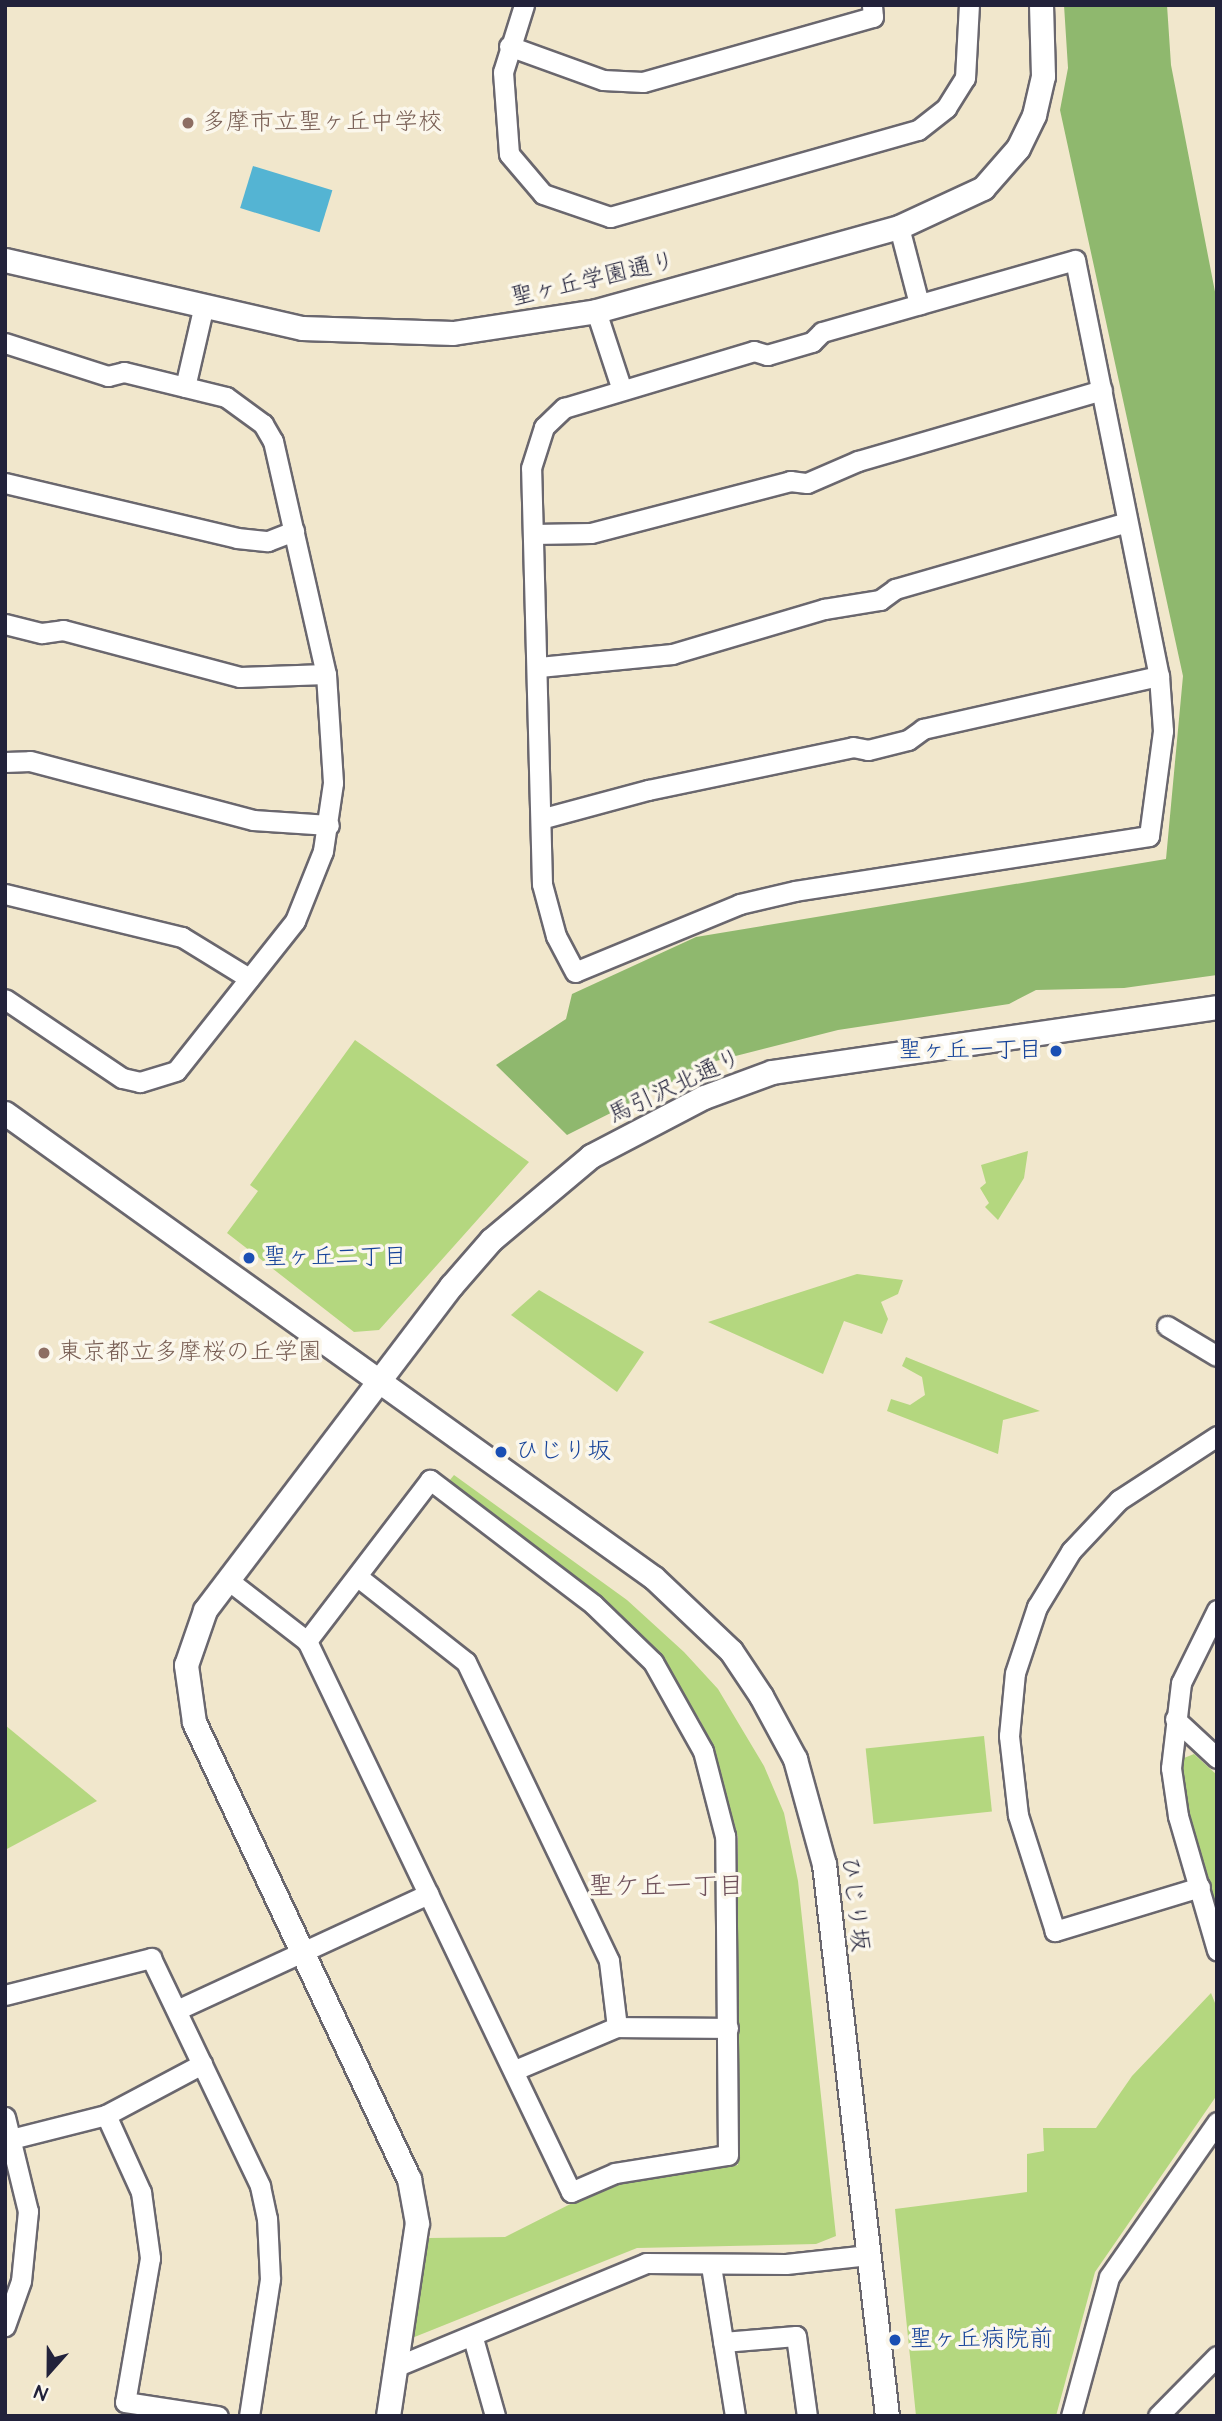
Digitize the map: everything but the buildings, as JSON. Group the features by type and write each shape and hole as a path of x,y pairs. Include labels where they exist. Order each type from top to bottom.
{"street":[{"path":"524,5 509,46 503,137 517,171 561,203 625,216 918,130 946,108 965,78 969,5"},
{"path":"509,46 603,80 643,82 873,17 873,5"},
{"name":"聖ヶ丘学園通り","path":"5,260 203,309 302,328 398,334 505,327 596,312 899,227 946,211 983,188 1018,148 1044,76 1041,5"},
{"path":"899,227 919,304"},
{"path":"1075,260 1159,676 1163,731 1149,836 795,891 716,913 575,972 548,910 531,468 544,427 564,408 754,351 767,355 813,342 822,332 919,304 1075,260"},
{"path":"185,387 203,309"},
{"path":"596,312 622,390"},
{"path":"5,343 108,376 124,372 239,403 264,424 273,441 326,674 333,783 329,825 295,921 185,1065 140,1082 107,1071 5,999"},
{"path":"533,534 591,533 790,481 807,483 858,461 1102,390"},
{"path":"5,484 237,538 268,541 294,531"},
{"path":"539,667 598,666 672,654 824,609 880,600 895,589 1127,522"},
{"path":"5,624 43,634 63,630 240,677 326,674"},
{"path":"544,818 648,790 853,747 868,750 923,729 1159,676"},
{"path":"5,762 30,761 253,820 329,825"},
{"path":"5,894 182,937 249,978"},
{"name":"馬引沢北通り","path":"388,2416 417,2223 409,2179 186,1693 193,1636 228,1580 375,1380 491,1240 591,1156 704,1097 772,1072 855,1056 1217,1007"},
{"name":"ひじり坂","path":"5,1113 654,1578 731,1651 761,1696 795,1759 824,1864 887,2416"},
{"path":"1167,1326 1217,1356"},
{"path":"1200,1887 1055,1931 1018,1815 1009,1736 1015,1673 1028,1633 1071,1551 1119,1500 1217,1436"},
{"path":"228,1580 307,1641 515,2070 571,2192 615,2173 728,2155 727,1870 719,1803 694,1729 653,1662 593,1604 430,1480 307,1641"},
{"path":"358,1577 466,1662 609,1961 617,2027"},
{"path":"1217,1610 1181,1683 1171,1768 1178,1816 1217,1950"},
{"path":"1175,1718 1217,1758"},
{"path":"177,2010 304,1954 428,1894"},
{"path":"5,1995 151,1958 260,2186 272,2245 249,2416"},
{"path":"515,2070 617,2027 728,2028"},
{"path":"11,2139 106,2115 202,2064"},
{"path":"106,2115 141,2192 150,2258 125,2402 218,2416"},
{"path":"5,2117 27,2211 21,2281 5,2326"},
{"path":"1071,2416 1109,2277 1217,2122"},
{"path":"395,2367 473,2338 646,2263 711,2266 869,2255"},
{"path":"711,2266 735,2416"},
{"path":"723,2342 796,2336 807,2416"},
{"path":"473,2338 495,2416"},
{"path":"1158,2416 1217,2356"}],"green space":[{"path":"1064,5 1167,5 1171,65 1217,302 1217,975 1124,988 1036,990 1009,1004 838,1030 712,1062 567,1135 496,1065 566,1019 572,994 696,937 1166,859 1183,676 1060,110 1068,68"},
{"path":"355,1040 529,1162 379,1330 354,1332 227,1233 258,1191 250,1185"},
{"path":"1028,1151 1024,1178 998,1220 985,1207 989,1203 980,1188 986,1183 981,1165"},
{"path":"857,1274 903,1280 898,1294 881,1302 888,1319 882,1334 844,1321 823,1374 708,1322"},
{"path":"539,1290 644,1352 617,1392 511,1315"},
{"path":"906,1357 1040,1411 1003,1420 998,1454 887,1411 891,1399 910,1405 925,1395 922,1377 902,1366"},
{"path":"454,1475 627,1600 684,1652 718,1689 764,1766 784,1813 798,1881 836,2236 816,2244 637,2248 412,2338 429,2238 505,2237 614,2182 738,2165 738,1837 700,1720 661,1661 601,1600 449,1481"},
{"path":"5,1725 97,1801 5,1850"},
{"path":"984,1736 992,1812 874,1824 866,1748"},
{"path":"1194,1754 1217,1775 1217,1920 1183,1810 1179,1760"},
{"path":"1211,1993 1217,2008 1217,2095 1095,2272 1056,2416 916,2416 895,2209 1027,2192 1027,2154 1044,2151 1043,2128 1096,2128 1132,2076"}],"water":[{"path":"253,166 332,190 320,232 240,208"}],"place":[{"name":"多摩市立聖ヶ丘中学校","path":"188,123"},
{"name":"聖ヶ丘一丁目","path":"1056,1051"},
{"name":"聖ヶ丘二丁目","path":"249,1258"},
{"name":"東京都立多摩桜の丘学園","path":"44,1353"},
{"name":"ひじり坂","path":"501,1452"},
{"name":"聖ヶ丘病院前","path":"895,2340"}],"district":[{"name":"聖ケ丘一丁目","path":"666,1887"}]}
